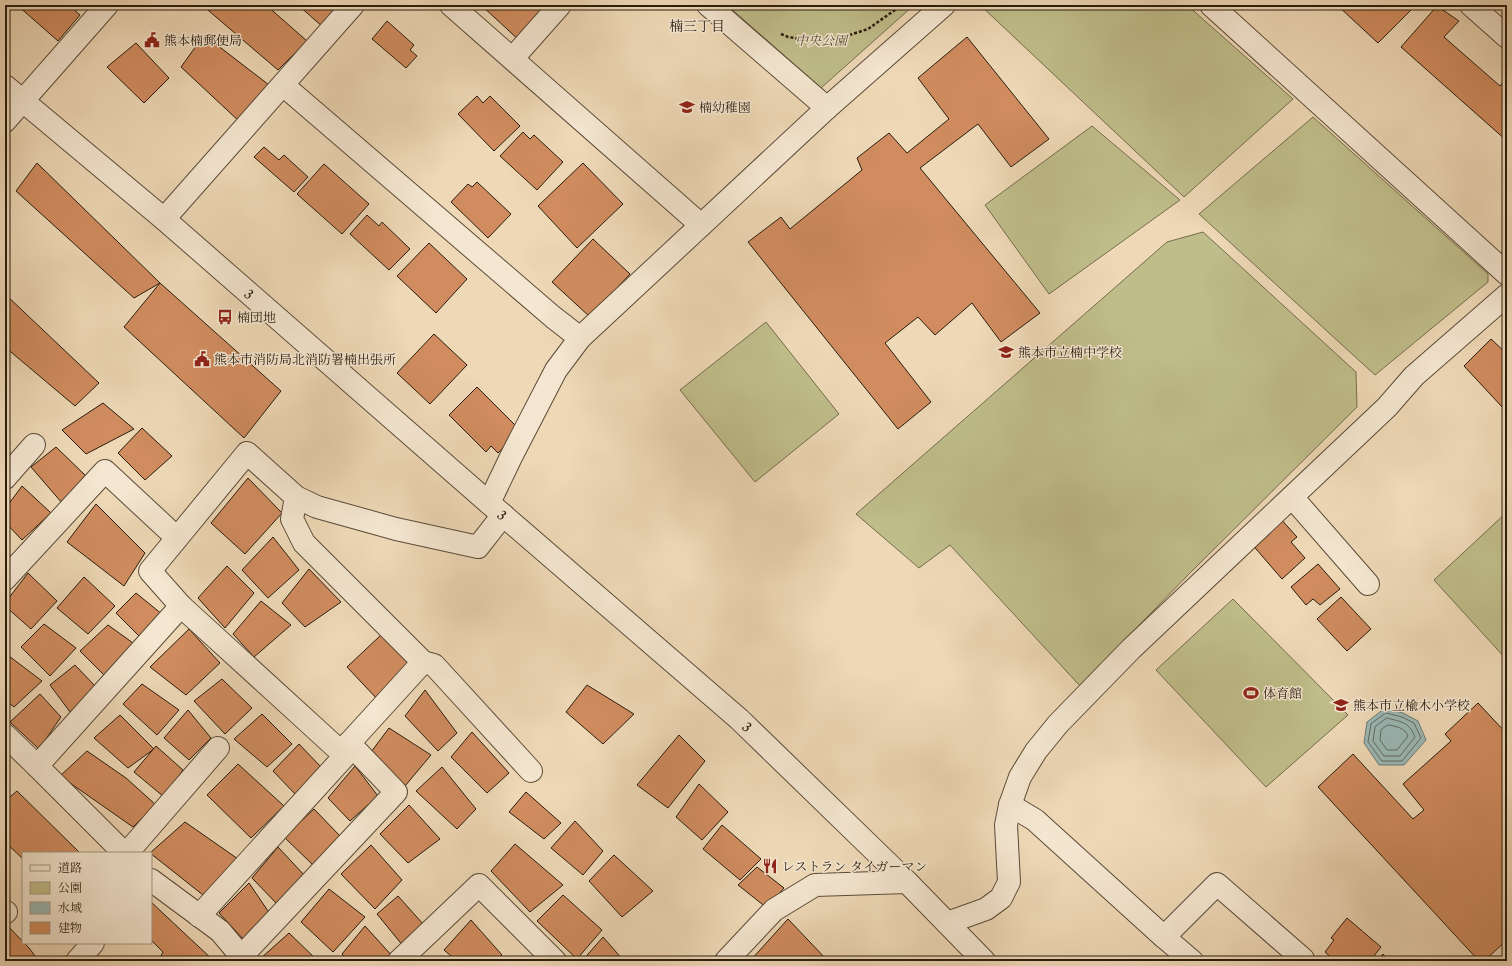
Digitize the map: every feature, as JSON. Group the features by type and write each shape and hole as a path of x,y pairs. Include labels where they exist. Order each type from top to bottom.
{"street":[{"path":"5,121 107,5"},
{"path":"164,219 353,5"},
{"path":"452,5 701,225"},
{"path":"513,58 560,5"},
{"path":"708,5 827,108"},
{"path":"351,745 341,752 181,606 150,571 247,453 296,497 317,507 389,527 478,547 496,509 511,457 556,370 580,338 827,108 944,5"},
{"path":"1211,5 1507,274"},
{"path":"1471,5 1507,37"},
{"path":"283,85 547,312 580,338"},
{"name":"3","path":"5,86 164,219 739,719 907,882 984,961"},
{"path":"946,923 986,909 1001,898 1009,882 1006,825 1010,805 1020,777 1036,751 1058,724 1131,649 1387,407 1414,376 1507,295"},
{"path":"5,478 34,445"},
{"path":"5,579 105,471 177,538"},
{"path":"296,497 292,519 304,543 423,662 434,665 531,770"},
{"path":"1292,497 1368,584"},
{"path":"37,766 181,606"},
{"path":"199,916 423,662"},
{"path":"5,735 123,852"},
{"path":"152,881 220,931 239,959 396,792 351,745"},
{"path":"128,852 218,748"},
{"path":"1010,805 1035,820 1192,961"},
{"path":"730,959 774,910 815,885 907,882"},
{"path":"1164,937 1217,884 1303,960"},
{"path":"399,961 479,885 555,961"},
{"path":"77,961 92,944"}],"path":[{"path":"788,37 813,41 837,40 868,29 902,5"}],"green space":[{"name":"中央公園","path":"727,5 914,5 821,88"},
{"path":"980,5 1187,5 1293,99 1184,197"},
{"path":"1313,117 1488,274 1488,282 1375,375 1199,214"},
{"path":"1092,126 1180,200 1049,294 985,205"},
{"path":"1203,232 1356,372 1357,407 1190,573 1080,686 950,545 919,568 856,514 1167,242"},
{"path":"766,322 839,414 755,482 680,390"},
{"path":"1507,512 1507,660 1434,580"},
{"name":"体育館","path":"1233,599 1348,715 1266,787 1156,670"}],"water":[{"path":"1385,708 1403,713 1418,721 1426,740 1404,765 1379,765 1364,743 1367,722"}],"building":[{"path":"17,5 69,5 80,15 58,41"},
{"path":"202,5 266,5 307,41 278,70"},
{"path":"298,5 342,5 324,28"},
{"path":"481,5 554,5 521,42"},
{"path":"1337,5 1416,5 1378,43"},
{"path":"1437,6 1459,21 1444,37 1500,86 1507,77 1507,141 1401,47"},
{"path":"387,21 414,45 410,50 417,56 406,68 372,39"},
{"path":"204,35 273,88 242,124 181,67"},
{"path":"967,37 1049,139 1011,167 978,124 920,168 1040,313 1001,342 972,303 935,335 918,317 885,343 931,402 898,429 748,242 781,217 790,229 862,170 857,158 889,133 907,153 949,119 918,78"},
{"path":"136,43 169,78 144,103 107,67"},
{"path":"477,96 483,103 490,96 520,126 494,151 458,114"},
{"path":"523,132 530,139 534,135 563,162 537,190 500,156"},
{"path":"264,147 279,160 284,155 308,177 294,192 254,157"},
{"path":"37,163 160,283 134,298 16,191"},
{"path":"583,163 623,204 577,248 538,206"},
{"path":"324,164 369,204 342,234 297,194"},
{"path":"477,182 511,214 488,238 451,202 468,184 472,187"},
{"path":"367,215 379,226 382,222 410,249 389,270 350,234"},
{"path":"593,239 630,274 590,317 552,282"},
{"path":"429,243 467,279 436,313 397,276"},
{"name":"熊本市消防局北消防署楠出張所","path":"160,283 281,391 244,438 124,327"},
{"path":"5,294 99,383 75,406 5,347"},
{"path":"434,334 467,365 430,404 397,373"},
{"path":"1491,339 1507,354 1507,406 1504,409 1464,366"},
{"path":"477,387 520,430 498,453 491,446 486,452 449,415"},
{"path":"103,403 134,429 86,454 62,430"},
{"path":"142,428 172,456 145,480 118,453"},
{"path":"56,447 86,476 62,503 31,467"},
{"path":"248,478 282,513 245,554 211,523"},
{"path":"22,486 51,513 22,540 5,522 5,509"},
{"path":"96,504 145,553 124,586 67,542"},
{"path":"1279,517 1297,537 1291,542 1305,558 1282,579 1250,542"},
{"path":"273,537 299,570 268,598 242,570"},
{"path":"1318,564 1340,589 1320,605 1313,599 1306,605 1291,587"},
{"path":"227,566 254,593 225,628 198,598"},
{"path":"309,569 341,602 305,627 282,603"},
{"path":"28,573 57,601 31,629 5,606 5,603"},
{"path":"84,577 115,606 88,634 57,608"},
{"path":"136,593 163,615 141,638 116,613"},
{"path":"1341,597 1371,629 1347,651 1317,619"},
{"path":"261,601 291,625 254,657 233,634"},
{"path":"44,624 76,648 50,676 21,647"},
{"path":"108,625 133,643 108,679 80,651"},
{"path":"189,629 220,663 186,695 150,667"},
{"path":"381,635 412,664 379,701 347,667"},
{"path":"5,653 42,681 14,707 5,700"},
{"path":"75,665 97,688 73,716 50,685"},
{"path":"222,679 252,708 225,734 194,701"},
{"path":"142,684 179,710 157,735 123,704"},
{"path":"587,685 634,714 603,744 566,712"},
{"path":"425,690 457,733 438,751 405,716"},
{"path":"40,694 61,717 39,749 10,722"},
{"path":"1478,703 1507,734 1507,940 1484,961 1479,961 1318,787 1353,754 1413,819 1424,810 1403,784 1451,741 1445,734"},
{"path":"188,710 211,738 189,760 164,738"},
{"path":"262,714 292,744 267,767 234,739"},
{"path":"120,715 154,749 128,768 94,738"},
{"path":"389,728 431,755 405,786 371,752"},
{"path":"472,732 509,773 487,793 451,757"},
{"path":"679,735 705,761 668,808 637,785"},
{"path":"299,744 322,768 296,795 273,771"},
{"path":"156,746 183,770 164,797 134,772"},
{"path":"87,751 126,778 156,805 133,827 60,776"},
{"path":"238,764 284,806 251,838 207,795"},
{"path":"355,766 378,796 350,821 328,798"},
{"path":"442,767 476,809 457,829 416,791"},
{"path":"699,784 728,812 702,840 676,817"},
{"path":"17,791 79,852 22,852 22,858 5,842 5,801"},
{"path":"526,792 561,823 544,839 509,812"},
{"path":"409,805 440,839 408,863 380,834"},
{"path":"314,809 341,837 313,865 284,837"},
{"path":"575,821 603,851 583,875 551,848"},
{"path":"185,822 238,859 203,895 152,855 151,852"},
{"path":"722,825 761,859 740,880 703,849"},
{"path":"515,844 563,885 530,912 491,871"},
{"path":"371,845 402,880 375,909 341,874"},
{"path":"278,847 305,876 276,903 252,878"},
{"path":"614,855 653,891 622,917 589,881"},
{"path":"757,867 784,888 767,908 738,885"},
{"path":"249,883 270,914 245,941 219,913"},
{"path":"329,889 365,917 333,952 301,922"},
{"path":"563,895 602,930 577,959 537,921"},
{"path":"398,896 424,925 404,947 377,914"},
{"path":"152,903 214,961 158,961 163,952 152,941"},
{"path":"1347,918 1381,947 1370,961 1335,961 1325,952 1334,940 1331,938"},
{"path":"788,919 828,961 750,961"},
{"path":"471,920 502,955 496,961 457,961 444,950"},
{"path":"5,923 22,941 22,944 25,944 39,961 5,961"},
{"path":"365,926 394,958 390,961 348,961 342,954"},
{"path":"289,933 318,961 262,961 260,959"},
{"path":"603,937 624,961 582,961"},
{"path":"1383,954 1389,961 1376,961"}],"place":[{"name":"熊本楠郵便局","path":"152,40"},
{"name":"楠幼稚園","path":"687,107"},
{"name":"楠団地","path":"225,317"},
{"name":"熊本市立楠中学校","path":"1006,352"},
{"name":"熊本市消防局北消防署楠出張所","path":"202,359"},
{"name":"体育館","path":"1251,693"},
{"name":"熊本市立楡木小学校","path":"1341,705"},
{"name":"レストラン タイガーマン","path":"770,866"}],"district":[{"name":"楠三丁目","path":"697,26"}]}
